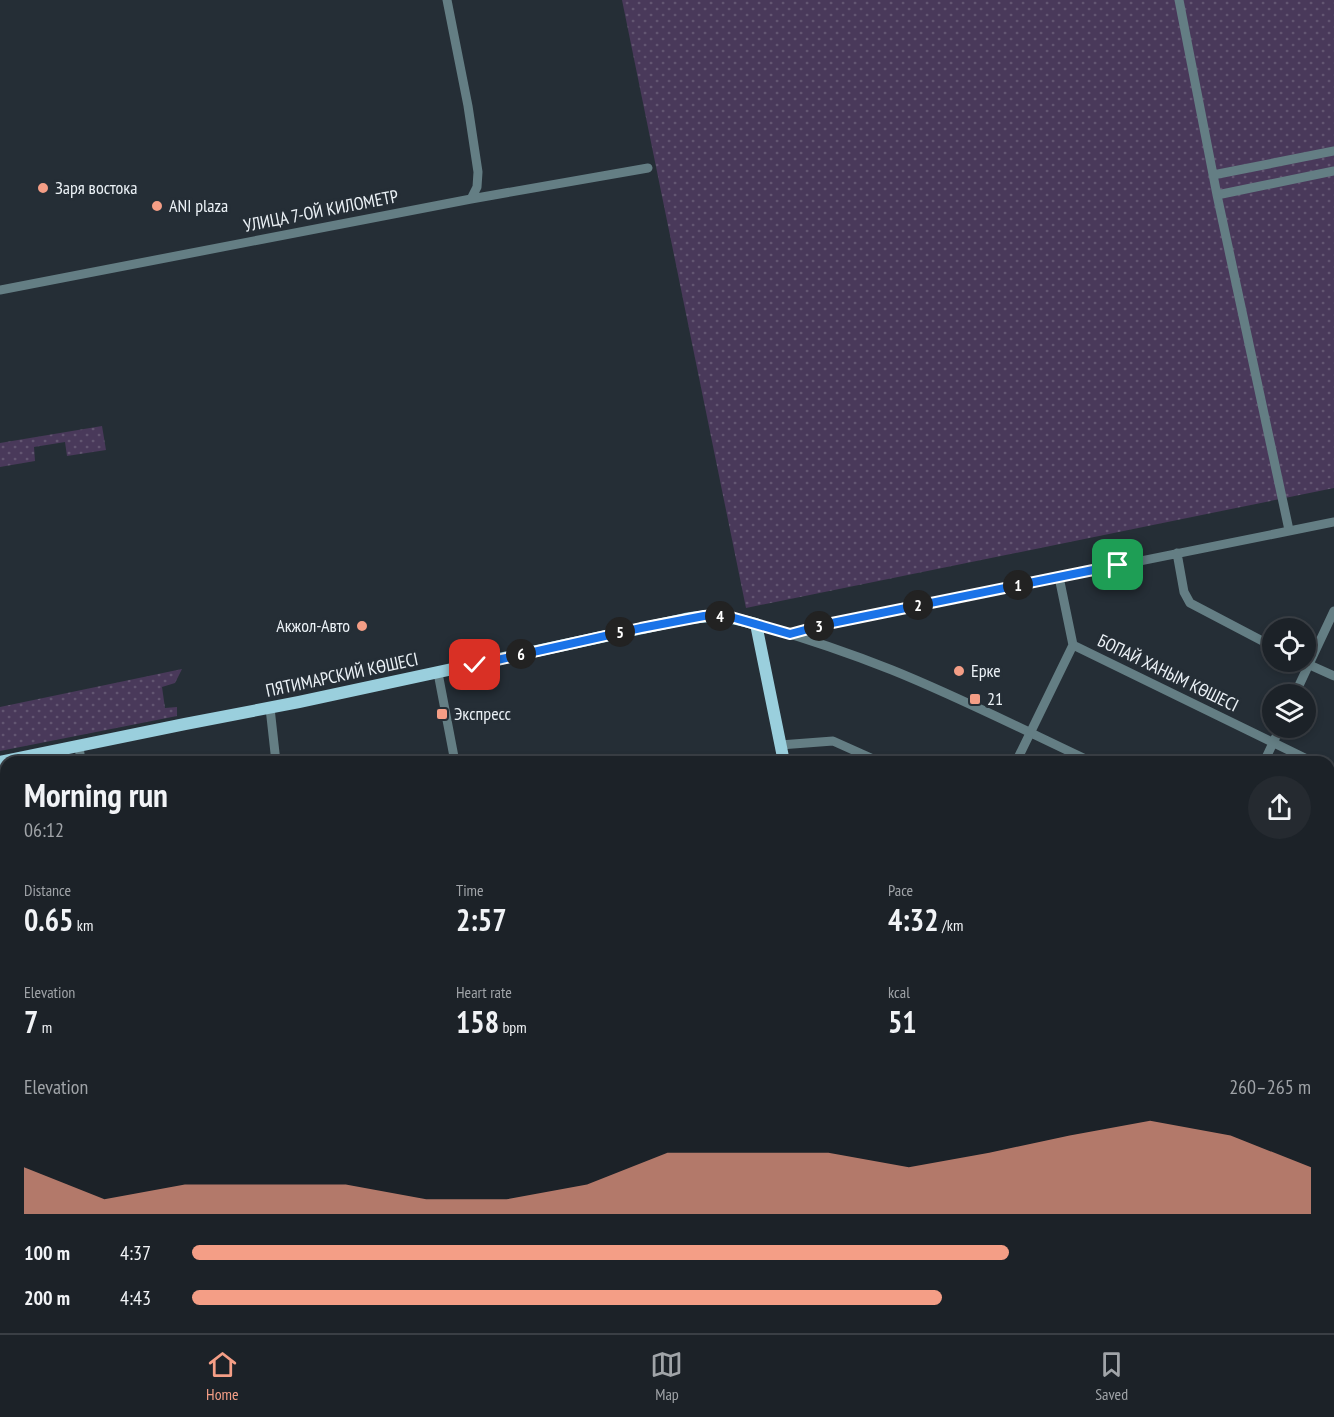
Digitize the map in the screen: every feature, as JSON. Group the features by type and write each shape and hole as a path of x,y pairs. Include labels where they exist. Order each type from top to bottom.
{"main road":[{"name":"ПЯТИМАРСКИЙ КӨШЕСІ","path":"30,756 438,673 685,619 711,615 726,616 756,624"},
{"path":"756,624 783,756"}],"street":[{"path":"447,0 478,172 477,187 471,199"},
{"path":"1179,0 1212,175 1289,530"},
{"path":"1212,175 1334,151"},
{"name":"УЛИЦА 7-ОЙ КИЛОМЕТР","path":"0,290 471,199 648,168"},
{"path":"1217,195 1334,171"},
{"path":"790,634 827,624 1334,522"},
{"path":"1177,553 1184,592 1190,603 1262,641"},
{"path":"1019,756 1073,645 1059,577"},
{"path":"1316,644 1334,611"},
{"path":"756,624 891,669 1080,756"},
{"name":"БОПАЙ ХАНЫМ КӨШЕСІ","path":"1073,645 1302,756"},
{"path":"1316,668 1334,676"},
{"path":"438,673 454,756"},
{"path":"270,708 275,756"},
{"path":"1267,756 1275,738"},
{"path":"780,745 833,741 867,756"},
{"path":"80,746 81,756"}],"shaded area":[{"path":"622,0 1334,0 1334,488 746,608"},
{"path":"102,426 106,450 67,456 65,442 34,447 35,461 0,467 0,443"},
{"path":"182,669 175,683 162,687 165,708 177,707 177,716 0,751 0,707"}],"place":[{"name":"Заря востока","path":"43,188"},
{"name":"ANI plaza","path":"157,206"},
{"name":"Акжол-Авто","path":"362,626"},
{"name":"Ерке","path":"959,671"},
{"name":"21","path":"975,699"},
{"name":"Экспресс","path":"442,714"}],"route":[{"path":"475,665 704,616 731,617 790,634 827,624 1118,565"}]}
